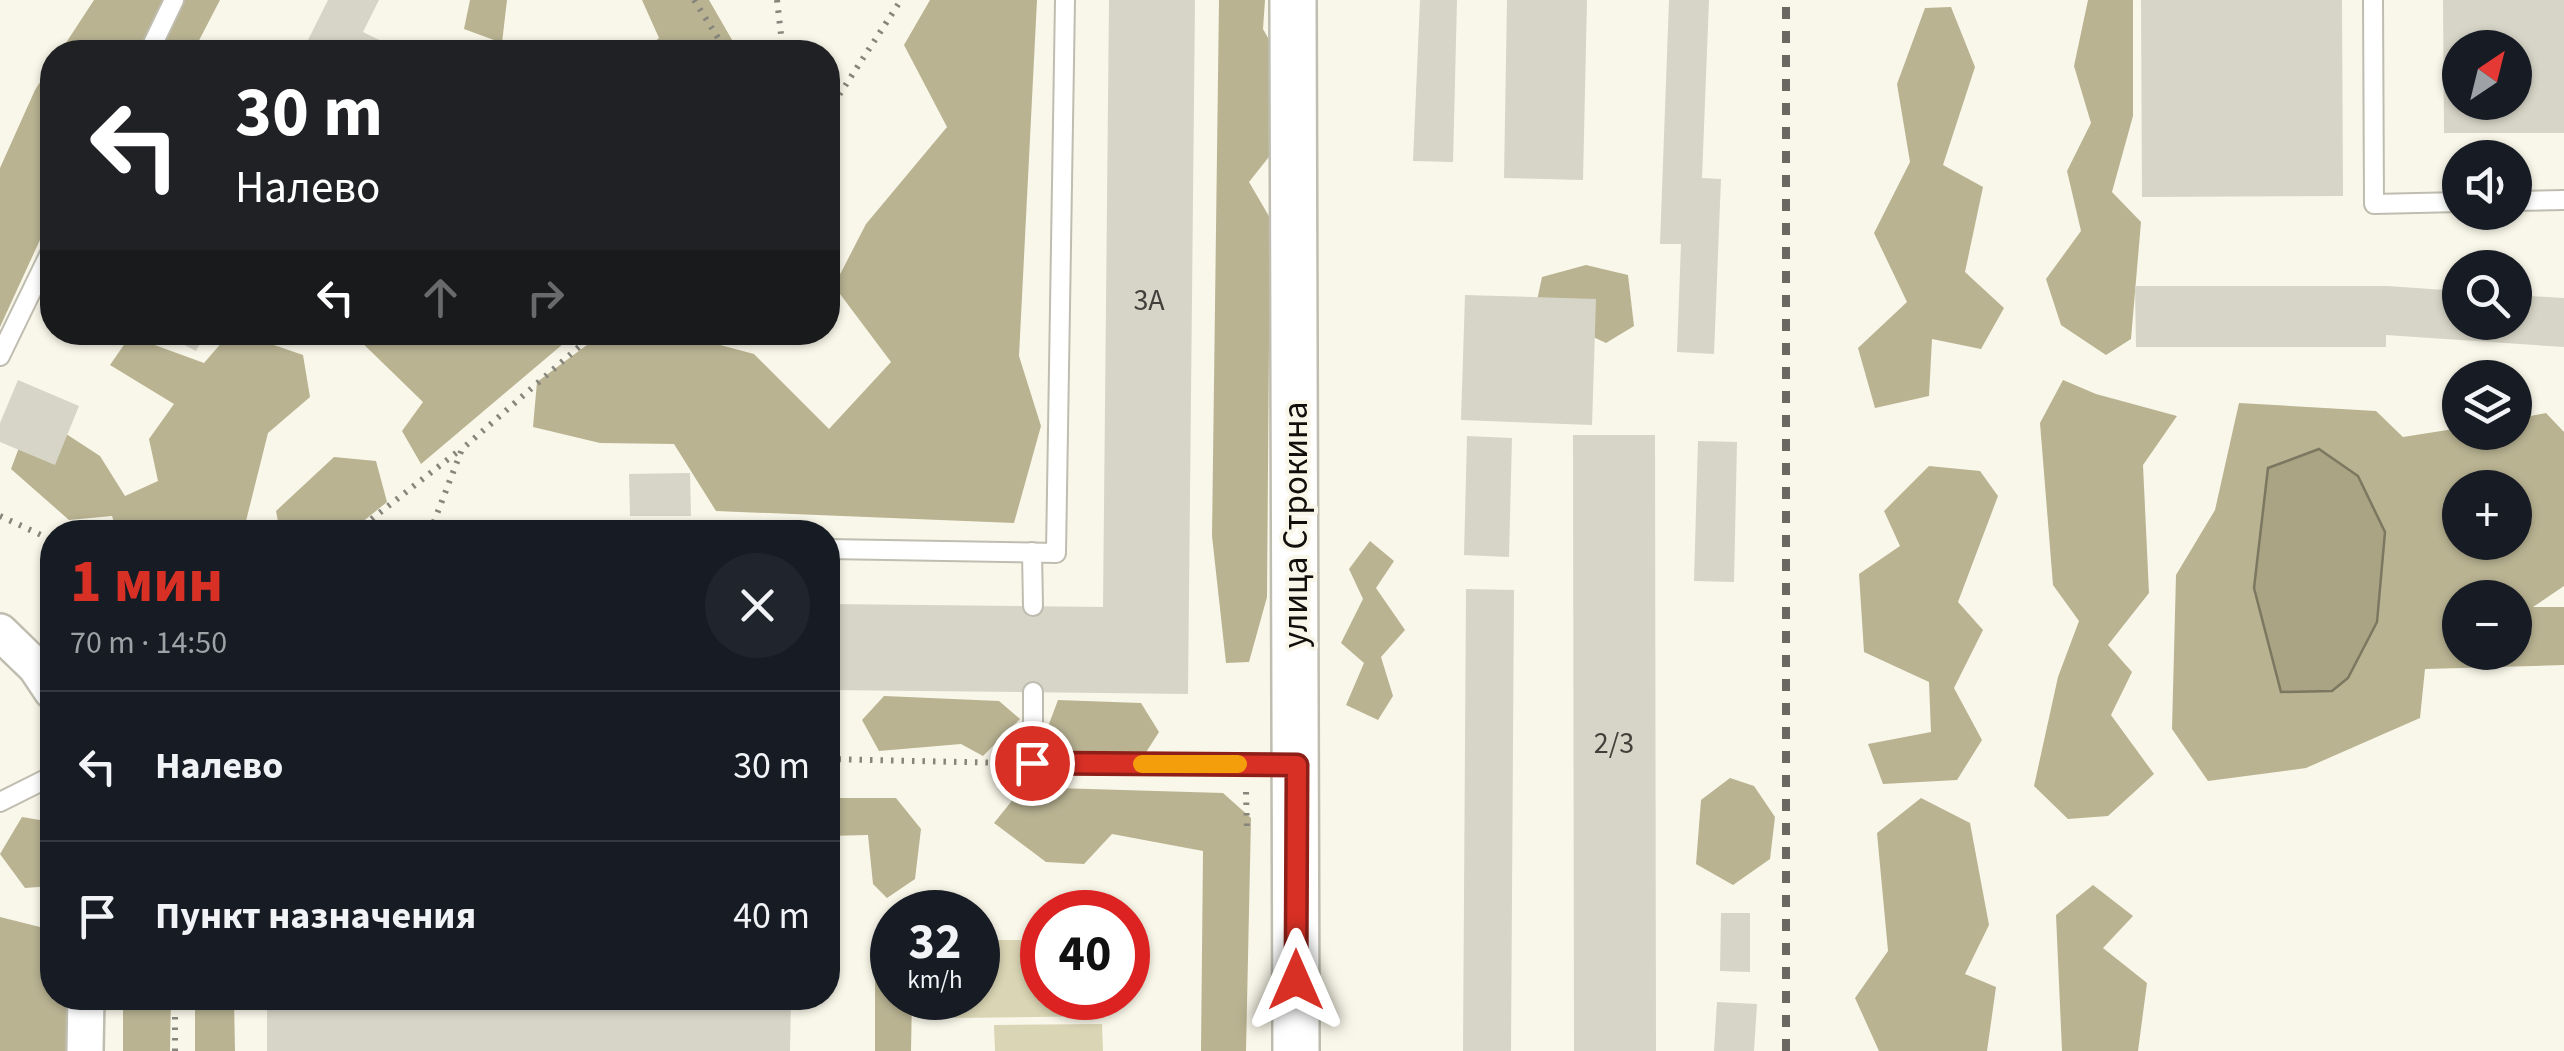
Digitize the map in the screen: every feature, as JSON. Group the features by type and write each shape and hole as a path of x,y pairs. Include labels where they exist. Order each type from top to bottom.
{"street":[{"name":"улица Строкина","path":"1293,0 1296,1051"},
{"path":"0,632 40,673"},
{"path":"85,1051 86,1010"}],"lane":[{"path":"154,40 174,0"},
{"path":"840,549 1056,553 1065,0"},
{"path":"2374,0 2374,204 2442,202"},
{"path":"2532,201 2564,200"},
{"path":"0,356 40,274"},
{"path":"1032,552 1033,606"},
{"path":"1034,692 1032,763 1297,765"},
{"path":"0,802 40,782"}],"path":[{"path":"694,0 719,40"},
{"path":"776,0 781,40"},
{"path":"840,94 902,0"},
{"path":"370,520 462,448 581,345"},
{"path":"435,520 462,448"},
{"path":"0,516 40,534"},
{"path":"840,760 1032,763"},
{"path":"175,1010 175,1051"}],"shaded area":[{"path":"94,0 220,0 199,40 68,40"},
{"path":"470,0 507,0 502,40 464,29"},
{"path":"642,0 709,0 732,40 657,40"},
{"path":"930,0 1037,0 1019,356 1041,426 1014,523 716,511 674,444 600,443 533,427 537,382 587,345 720,345 754,354 829,429 891,362 840,294 840,274 866,224 947,127 904,45"},
{"path":"1219,0 1265,0 1263,29 1280,59 1272,153 1249,182 1270,218 1267,597 1249,662 1226,663 1212,536"},
{"path":"2088,0 2133,0 2133,116 2112,192 2141,222 2131,339 2106,355 2061,325 2046,279 2081,231 2067,171 2091,123 2074,66"},
{"path":"1951,7 1975,67 1943,165 1983,187 1965,272 2004,308 1981,349 1932,339 1929,396 1875,408 1858,348 1907,302 1874,233 1910,162 1897,84 1925,8"},
{"path":"40,82 40,240 0,327 0,168"},
{"path":"1586,265 1628,275 1634,326 1606,343 1535,310 1542,277"},
{"path":"124,345 155,345 204,363 220,345 274,345 303,355 310,397 268,433 246,520 113,520 112,516 69,520 11,469 23,437 57,428 100,456 125,496 158,481 149,439 174,404 110,365"},
{"path":"364,345 562,345 421,464 402,431 423,402"},
{"path":"2063,380 2096,394 2177,416 2143,465 2149,593 2108,645 2132,672 2111,715 2154,774 2108,816 2068,819 2034,786 2058,677 2079,621 2053,585 2040,423"},
{"path":"2239,403 2376,411 2403,437 2442,431 2442,450 2532,450 2532,416 2546,413 2564,432 2564,586 2533,607 2564,607 2564,665 2532,666 2532,580 2442,580 2442,669 2425,669 2420,718 2306,768 2208,781 2172,729 2176,575 2215,510"},
{"path":"2319,449 2358,476 2385,532 2377,622 2348,678 2332,691 2281,692 2254,588 2268,468"},
{"path":"334,457 376,461 387,502 365,520 278,520 276,511"},
{"path":"1929,466 1980,471 1998,496 1958,602 1983,630 1954,688 1982,740 1957,780 1883,784 1868,744 1931,732 1929,682 1864,652 1859,574 1900,546 1884,511"},
{"path":"1370,541 1394,561 1376,588 1405,630 1381,657 1393,696 1378,720 1346,705 1364,663 1341,643 1363,599 1349,569"},
{"path":"884,696 999,701 1020,719 983,756 961,744 879,751 862,720"},
{"path":"1058,700 1141,703 1159,732 1143,757 1065,754 1046,732"},
{"path":"1730,778 1754,786 1775,817 1770,859 1733,885 1696,864 1701,800"},
{"path":"1023,787 1223,793 1251,818 1246,1051 1201,1051 1203,851 1112,834 1084,864 1046,862 994,823"},
{"path":"840,798 896,798 921,829 915,879 899,890 879,890 873,884 868,835 840,836"},
{"path":"1921,798 1970,823 1989,925 1965,974 1996,987 1987,1051 1879,1051 1855,998 1888,951 1877,833"},
{"path":"22,817 40,820 40,887 25,888 0,854"},
{"path":"2093,885 2133,916 2103,948 2147,983 2138,1051 2062,1051 2056,915"},
{"path":"0,917 40,927 40,1010 85,1010 85,1051 0,1051"},
{"path":"1000,940 1020,940 1020,1017 1000,1017"},
{"path":"123,1010 171,1010 170,1051 123,1051"},
{"path":"195,1010 234,1010 235,1051 195,1051"},
{"path":"875,1020 912,1020 911,1051 875,1051"},
{"path":"1102,1024 1103,1051 995,1051 994,1025"}],"building":[{"path":"328,0 379,0 363,32 379,40 308,40"},
{"path":"1109,0 1195,0 1188,694 840,690 840,604 1103,607"},
{"path":"1420,0 1457,0 1453,162 1413,161"},
{"path":"1507,0 1587,0 1583,180 1504,178"},
{"path":"1669,0 1709,0 1702,178 1721,179 1714,354 1677,352 1681,244 1660,244"},
{"path":"2141,0 2342,0 2343,196 2142,197"},
{"path":"2443,0 2564,0 2564,133 2444,133 2444,120 2532,120 2532,30 2443,30"},
{"path":"2135,286 2387,286 2442,290 2442,339 2386,335 2386,347 2136,347"},
{"path":"1465,295 1596,299 1592,425 1461,420"},
{"path":"2532,296 2564,298 2564,347 2460,340 2532,340"},
{"path":"18,380 79,406 55,465 0,442 0,423"},
{"path":"1573,435 1655,435 1656,1051 1574,1051"},
{"path":"1467,436 1512,438 1509,557 1464,555"},
{"path":"1698,441 1737,442 1734,582 1694,581"},
{"path":"690,473 691,516 630,516 629,474"},
{"path":"1466,589 1514,590 1511,1051 1463,1051"},
{"path":"1721,913 1750,913 1750,972 1720,971"},
{"path":"1717,1002 1757,1004 1754,1051 1714,1051"},
{"path":"267,1010 791,1010 790,1051 267,1051"}],"railway":[{"path":"1786,0 1786,1051"}],"slow traffic":[{"path":"1142,764 1238,764"}],"route":[{"path":"1032,763 1297,765 1296,980"}]}
